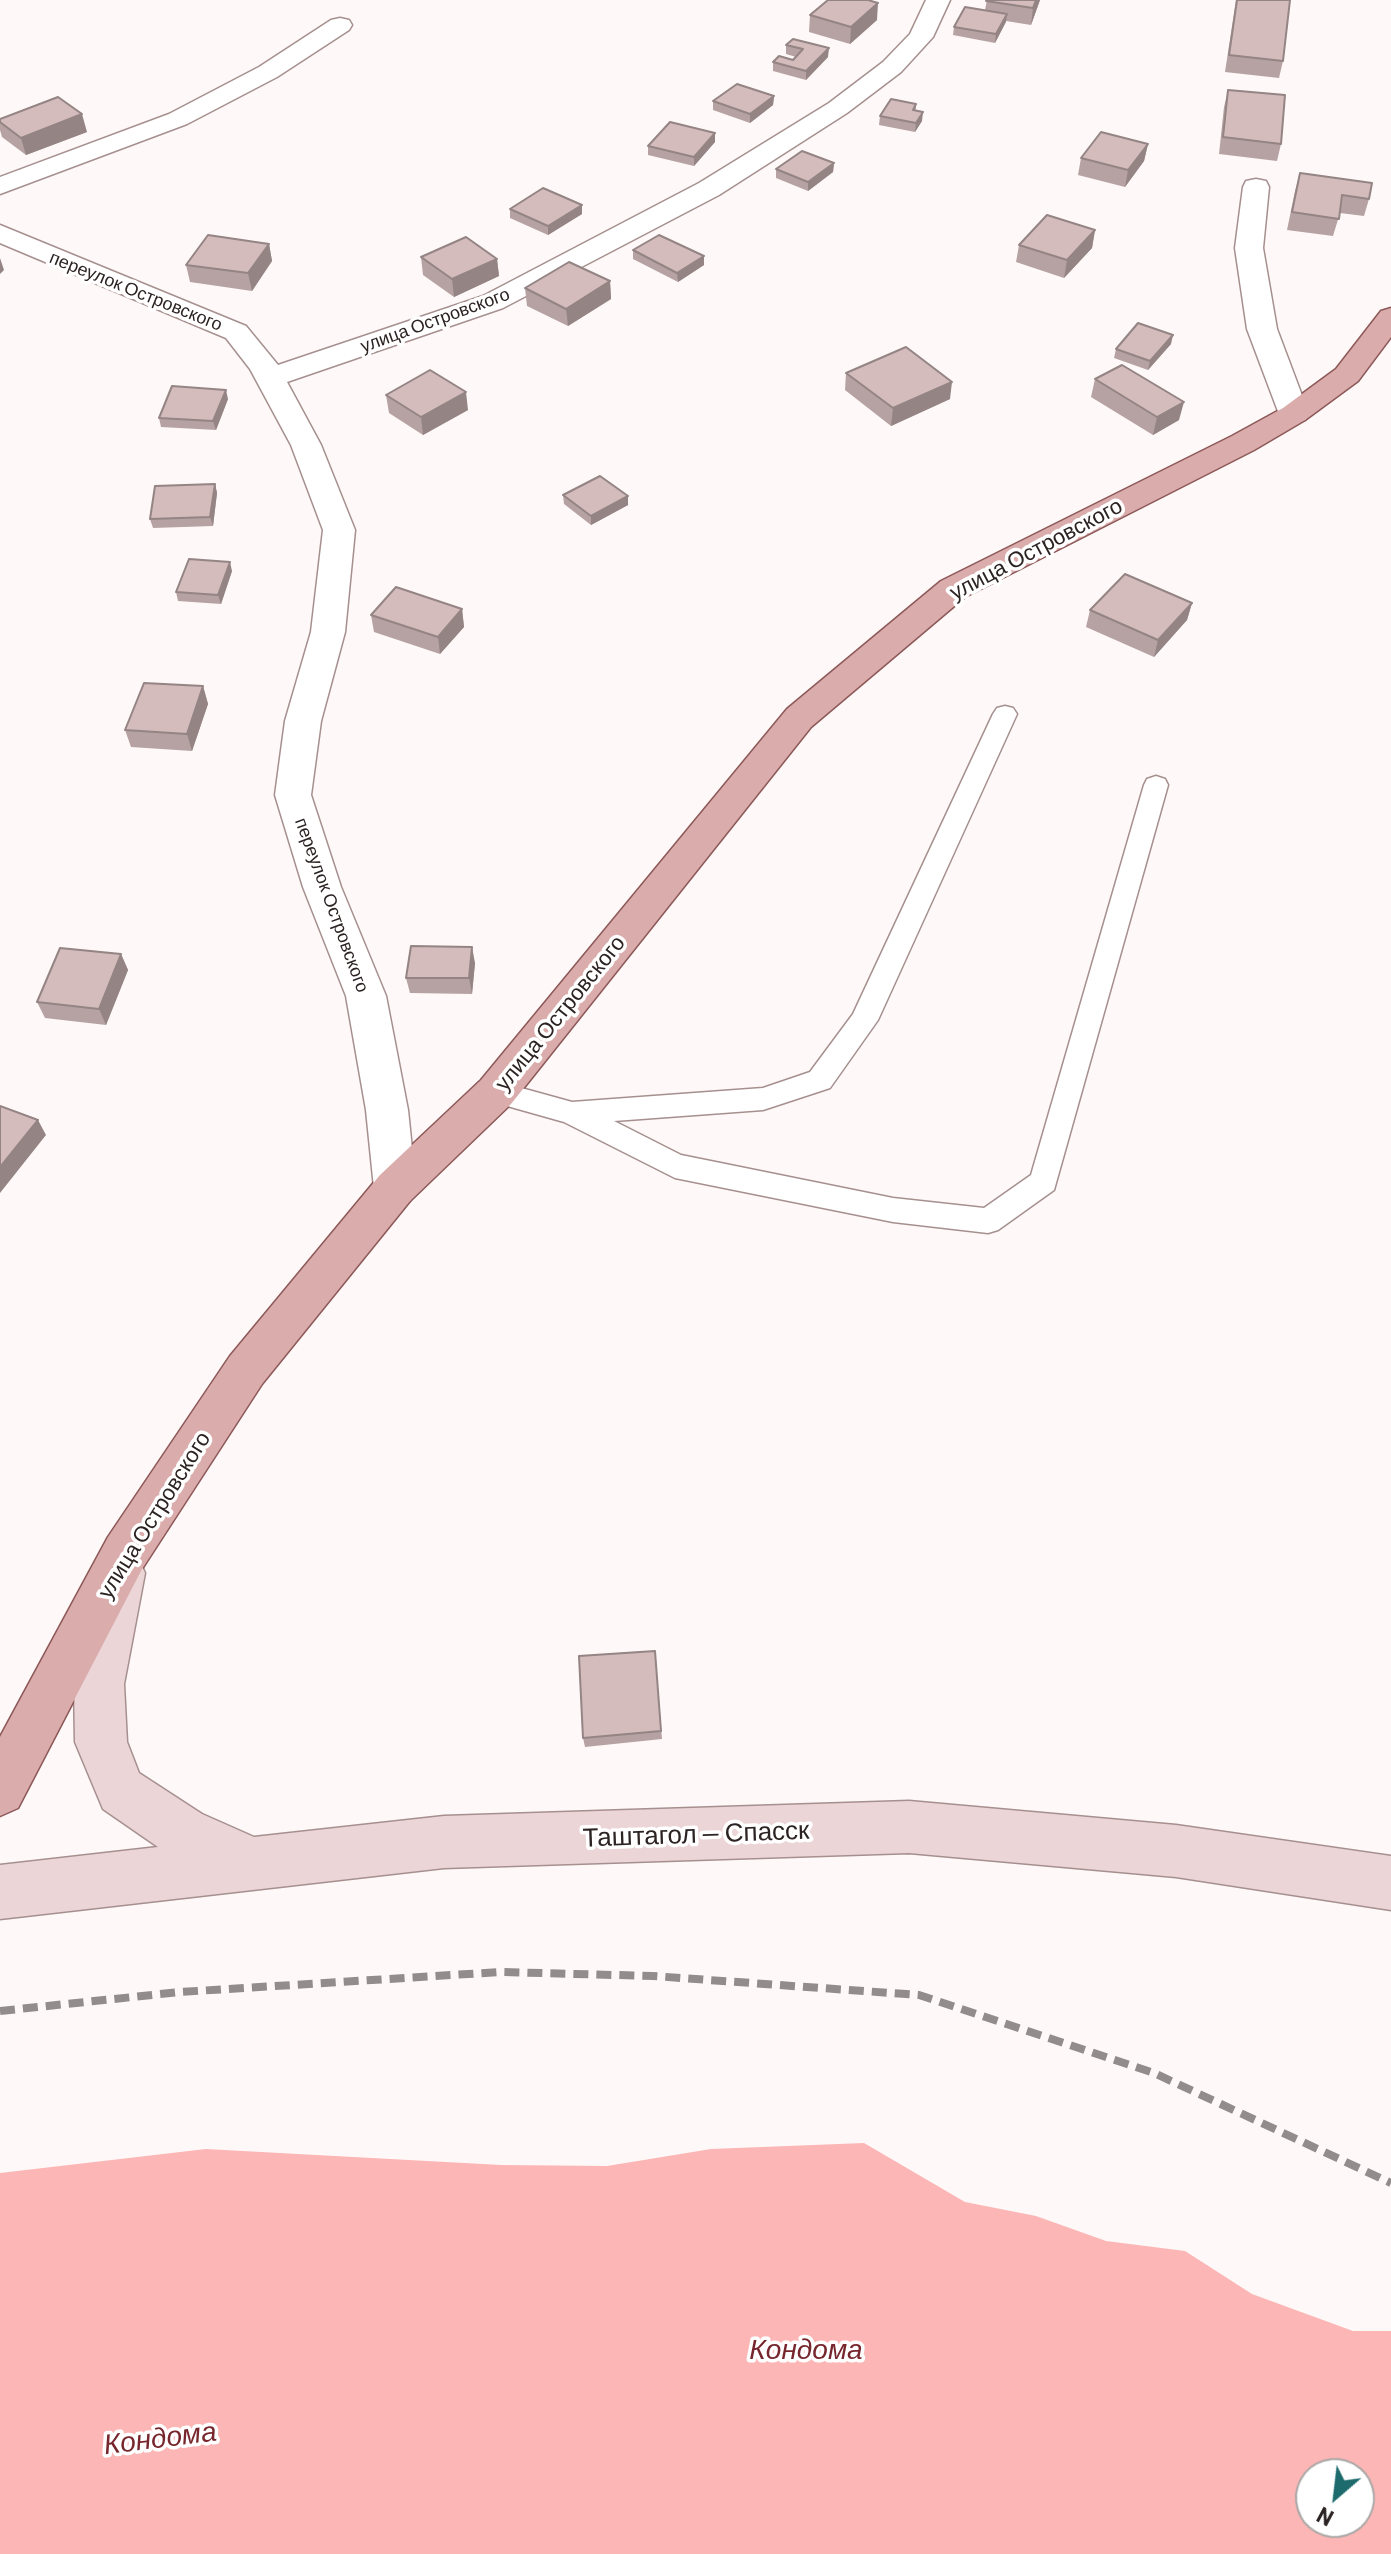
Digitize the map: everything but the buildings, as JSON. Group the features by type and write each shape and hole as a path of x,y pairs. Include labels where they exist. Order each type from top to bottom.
{"main road":[{"name":"улица Островского","path":"0,1790 125,1553 246,1370 395,1188 496,1092 799,718 953,589 1243,443 1294,414 1347,375 1391,317"}],"street":[{"name":"улица Островского","path":"269,378 493,302 709,189 838,108 892,67 921,37 938,0"},
{"path":"0,186 178,119 268,72 340,25"},
{"path":"1256,187 1249,248 1260,315 1294,414"},
{"name":"переулок Островского","path":"0,233 70,265 236,332 264,367 306,445 339,530 328,632 303,721 293,795 322,887 366,996 387,1110 395,1188"},
{"path":"125,1553 99,1684 101,1742 121,1791 183,1833 256,1863"},
{"name":"Таштагол — Спасск","path":"0,1892 444,1842 909,1827 1176,1851 1391,1883"}],"lane":[{"path":"572,1113 763,1099 820,1080 864,1020 1005,714"},
{"path":"496,1092 572,1113 675,1166 893,1210 988,1221 1044,1182 1156,785"}],"water":[{"name":"Кондома","path":"864,2143 965,2202 1036,2216 1106,2241 1185,2251 1252,2294 1353,2331 1391,2331 1391,2554 0,2554 0,2173 206,2149 501,2165 607,2166 711,2149"}],"railway":[{"path":"0,2011 180,1992 500,1972 653,1976 919,1995 1154,2073 1391,2183"}]}
